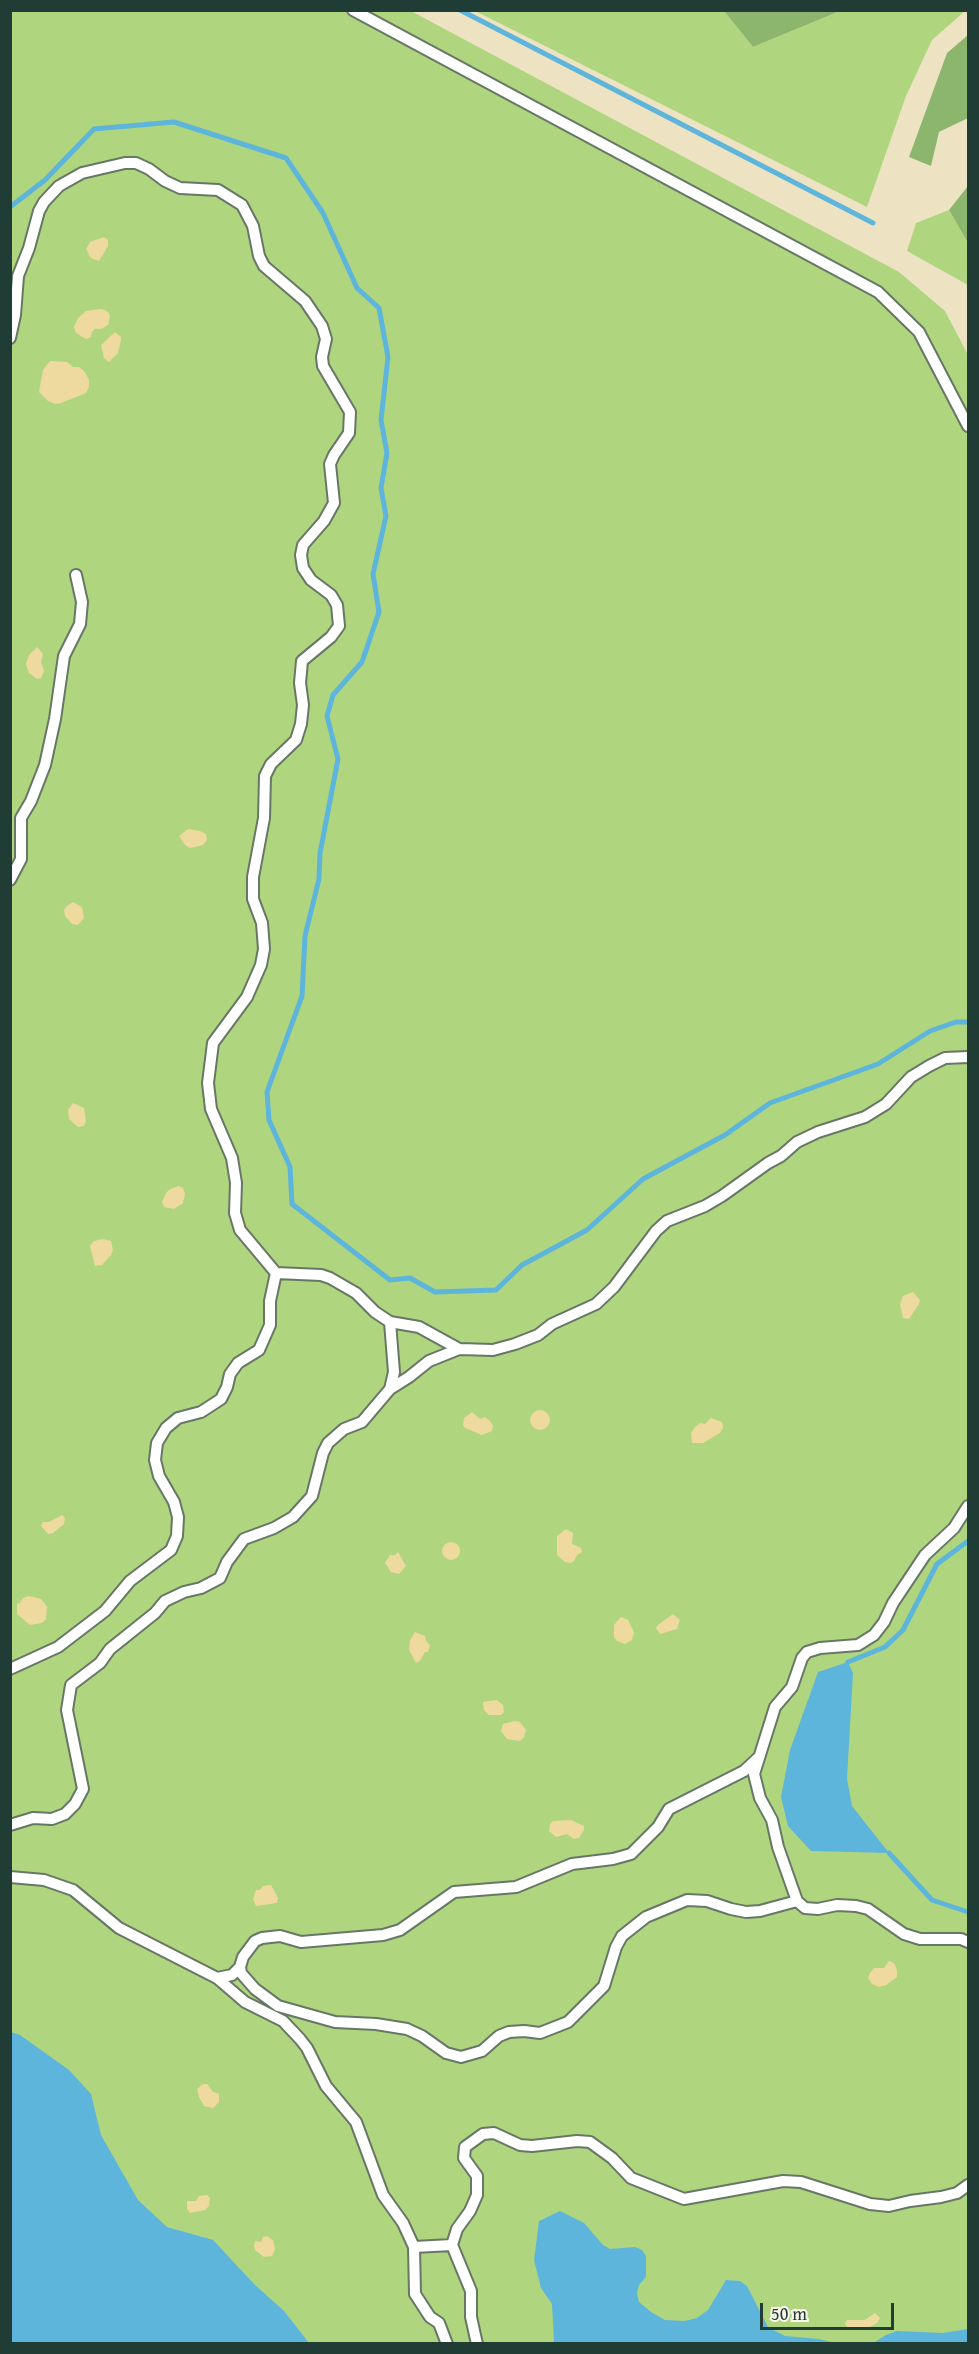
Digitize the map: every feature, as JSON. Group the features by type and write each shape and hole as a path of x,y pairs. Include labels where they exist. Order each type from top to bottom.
{"lane":[{"path":"353,10 878,292 919,332 969,426"},
{"path":"10,338 15,315 18,276 44,202 59,186 82,173 125,163 136,163 180,188 218,190 242,205 253,226 258,256 264,266 305,301 322,326 326,339 321,357 323,366 350,412 349,433 330,464 334,503 324,521 303,544 301,555 303,568 311,580 331,595 337,605 339,626 332,637 302,661 300,683 303,705 296,740 271,764 265,776 264,818 253,877 254,899 262,923 264,949 261,965 247,997 213,1043 208,1083 211,1109 232,1158 236,1183 235,1213 240,1230 276,1273 321,1275 330,1278 356,1293 375,1312 390,1322 419,1327 459,1349"},
{"path":"10,880 21,859 21,818 32,801 45,765 64,656 80,624 81,592 76,575"},
{"path":"10,1824 33,1818 51,1819 66,1814 75,1804 82,1789 67,1710 71,1685 100,1663 110,1649 155,1613 165,1600 201,1588 220,1578 227,1562 244,1539 274,1528 293,1517 312,1496 323,1453 328,1443 344,1429 362,1422 390,1389 429,1361 459,1349 493,1350 515,1344 538,1335 552,1324 596,1304 614,1287 656,1231 667,1221 705,1206 722,1196 768,1163 782,1156 797,1142 818,1132 864,1117 886,1104 911,1077 929,1066 945,1058 969,1057"},
{"path":"10,1670 58,1647 105,1611 130,1581 171,1550 177,1536 178,1517 174,1502 159,1476 155,1460 157,1443 166,1428 178,1418 201,1412 221,1399 230,1374 238,1364 258,1350 270,1326 270,1301 276,1273"},
{"path":"390,1322 394,1372 390,1389"},
{"path":"969,1506 954,1528 925,1555 874,1635 858,1645 820,1648 807,1652 802,1658 792,1687 775,1707 754,1774 760,1798 772,1820 778,1847 797,1901 805,1908 856,1906 868,1910 904,1934 920,1939 961,1939 969,1942"},
{"path":"759,1757 744,1771 669,1809 658,1827 631,1854 613,1859 572,1864 516,1887 454,1892 400,1930 383,1935 301,1942 280,1936 262,1938 255,1941 243,1957 241,1973 255,1989 278,2007 335,2022 376,2024 407,2029 422,2036 446,2053 461,2057 482,2051 499,2036 509,2032 540,2033 568,2022 604,1986 616,1947 622,1936 646,1917 687,1900 697,1899 746,1912 760,1911 797,1901"},
{"path":"10,1877 44,1880 73,1890 119,1928 217,1978 245,2002 283,2021 307,2048 326,2086 356,2122 383,2195 402,2223 414,2247 415,2294 430,2317 439,2323 447,2343"},
{"path":"217,1978 232,1975 240,1967"},
{"path":"477,2343 471,2317 471,2291 452,2245 457,2229 470,2211 477,2195 477,2176 464,2157 465,2146 483,2134 494,2133 520,2145 532,2146 577,2141 590,2142 612,2157 631,2178 684,2199 783,2181 801,2182 870,2204 889,2206 910,2200 957,2193 969,2185"},
{"path":"414,2247 452,2245"}],"green space":[{"path":"11,11 411,11 899,272 945,311 968,355 968,2343 11,2344"},
{"path":"475,11 724,11 753,47 840,11 965,11 932,40 906,96 867,207"},
{"path":"724,11 840,11 753,47"},
{"path":"968,35 968,118 939,132 931,166 909,157 947,53"},
{"path":"968,186 968,243 949,210"},
{"path":"949,210 968,243 968,285 907,251 916,223"}],"sand":[{"path":"104,237 108,240 108,246 99,261 91,258 86,249 90,242"},
{"path":"100,309 109,313 108,325 95,329 91,337 86,339 76,333 74,327 78,318 86,311"},
{"path":"115,332 121,340 118,353 109,362 104,358 101,345"},
{"path":"50,361 67,362 85,372 89,380 86,393 61,403 55,404 48,401 39,392 43,370"},
{"path":"37,647 43,654 41,662 44,671 41,678 37,679 29,673 26,664 29,655"},
{"path":"188,829 206,834 207,840 203,845 190,848 179,836"},
{"path":"73,902 82,907 84,918 78,925 72,924 65,916 64,910"},
{"path":"73,1103 84,1108 86,1121 84,1126 78,1127 69,1119 68,1110"},
{"path":"179,1186 183,1188 185,1194 183,1203 174,1209 164,1207 162,1202 166,1193"},
{"path":"103,1239 111,1241 113,1250 102,1265 95,1266 90,1246 94,1241"},
{"path":"913,1292 920,1300 919,1304 909,1319 903,1318 900,1304 903,1296"},
{"path":"540,1410 547,1413 550,1420 547,1427 540,1430 533,1427 530,1420 533,1413"},
{"path":"472,1412 480,1419 485,1417 490,1421 493,1426 492,1431 482,1435 465,1428 464,1418"},
{"path":"711,1418 722,1422 723,1428 720,1433 703,1443 692,1443 691,1433 695,1427 700,1423 705,1424"},
{"path":"62,1515 65,1518 64,1524 53,1533 48,1534 41,1526 43,1522 49,1522"},
{"path":"566,1529 573,1533 572,1544 581,1548 582,1552 570,1563 557,1555 557,1536"},
{"path":"447,1542 455,1542 460,1547 458,1558 447,1560 442,1555 442,1547"},
{"path":"398,1552 406,1566 399,1574 391,1572 385,1563 390,1555"},
{"path":"29,1596 41,1599 47,1607 46,1619 42,1623 30,1625 17,1614 17,1604"},
{"path":"673,1614 680,1620 677,1629 660,1634 656,1628"},
{"path":"621,1617 628,1620 634,1632 632,1640 625,1644 614,1637 614,1625"},
{"path":"415,1632 425,1636 430,1645 428,1652 425,1652 420,1661 416,1663 409,1650 410,1640"},
{"path":"497,1700 503,1705 504,1712 501,1715 489,1715 484,1710 483,1702"},
{"path":"520,1722 526,1730 520,1741 507,1739 501,1731 503,1724"},
{"path":"571,1820 584,1826 579,1838 574,1839 567,1834 556,1837 549,1831 553,1821"},
{"path":"271,1885 278,1898 277,1903 256,1906 253,1899 256,1890"},
{"path":"889,1961 894,1963 897,1977 879,1987 872,1984 868,1978 870,1973 874,1968 884,1968"},
{"path":"207,2084 213,2092 219,2094 219,2102 213,2108 204,2106 199,2097 197,2089"},
{"path":"207,2195 210,2198 209,2206 205,2210 190,2213 187,2209 187,2201 196,2201 199,2196"},
{"path":"267,2236 273,2240 275,2249 272,2256 264,2257 255,2250 254,2245 255,2241 261,2242 263,2237"},
{"path":"875,2313 880,2318 877,2323 866,2329 850,2330 845,2324 847,2320 865,2320"}],"water":[{"path":"848,1662 853,1673 847,1779 852,1806 889,1853 811,1851 788,1826 781,1797 790,1750 818,1672"},
{"path":"11,2032 20,2035 69,2070 91,2094 101,2135 138,2200 167,2227 213,2240 254,2284 284,2311 309,2343 11,2343"},
{"path":"560,2211 584,2223 603,2245 610,2249 635,2247 642,2250 646,2256 646,2277 639,2285 637,2293 639,2302 665,2320 684,2321 697,2318 708,2310 726,2280 740,2281 747,2286 768,2327 785,2336 836,2343 554,2343 552,2304 541,2288 534,2260 539,2221"},
{"path":"968,2329 968,2343 873,2343 897,2331 943,2333"}],"waterway":[{"path":"460,10 873,223"},
{"path":"10,207 45,180 94,129 174,122 286,158 323,213 357,288 379,308 388,357 381,420 387,453 381,488 386,516 373,574 379,612 362,662 333,695 327,716 338,759 320,853 319,879 305,936 302,996 267,1092 269,1120 290,1167 292,1204 390,1280 410,1278 435,1292 496,1290 522,1265 587,1230 643,1179 725,1135 770,1103 878,1064 930,1031 956,1022 968,1022"},
{"path":"848,1662 885,1647 903,1630 937,1564 968,1541"},
{"path":"889,1853 932,1900 968,1912"}]}
